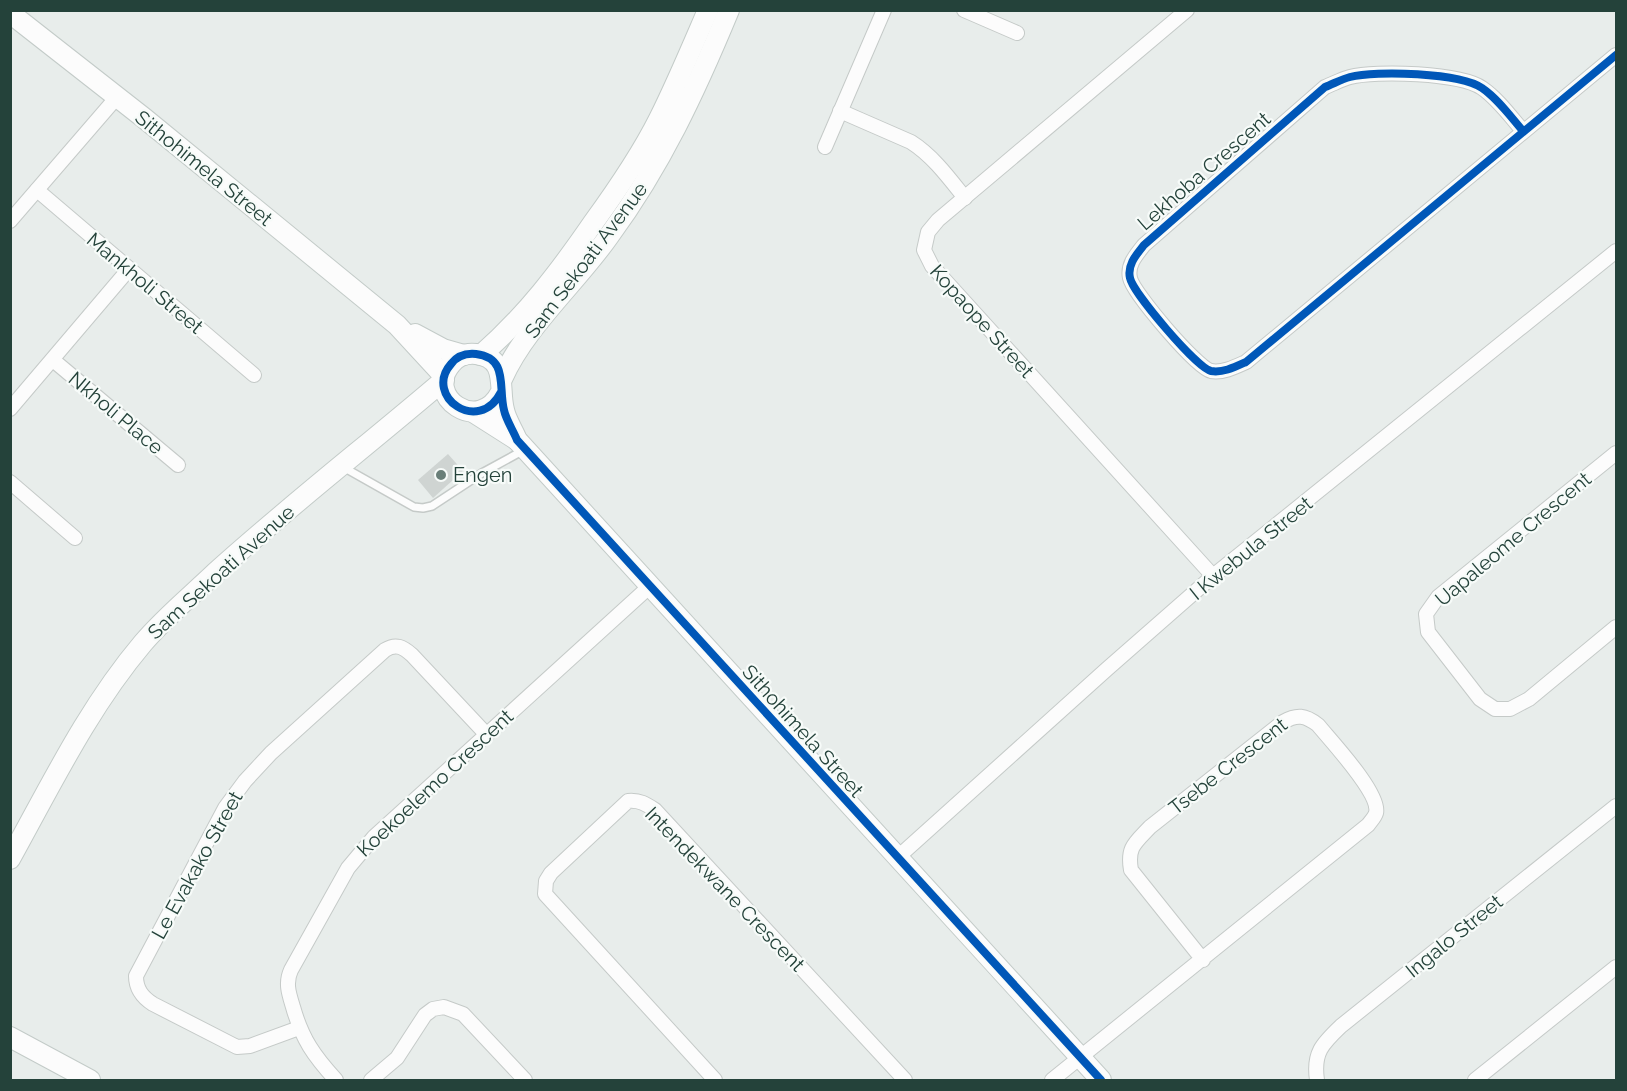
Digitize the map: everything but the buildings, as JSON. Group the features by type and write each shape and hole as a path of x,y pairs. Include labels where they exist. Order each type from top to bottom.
{"street":[{"name":"Sam Sekoati Avenue","path":"472,355 507,332 558,273 633,165 658,120 708,10"},
{"name":"Sam Sekoati Avenue","path":"501,386 522,344 608,238 645,184 683,116 729,10"},
{"path":"825,147 884,10"},
{"path":"964,10 1017,33"},
{"name":"Kopaope Street","path":"1186,10 938,220 928,232 924,250 932,266 1213,576"},
{"name":"Sithohimela Street","path":"10,12 397,325 444,378"},
{"name":"Lekhoba Crescent","path":"1523,131 1497,101 1481,88 1465,80 1379,74 1351,76 1324,87 1143,245 1132,261 1130,278 1137,294 1196,363 1209,371 1234,368 1255,354 1617,55"},
{"path":"10,220 117,97"},
{"path":"840,111 920,147 965,198"},
{"name":"Mankholi Street","path":"37,190 254,375"},
{"name":"I Kwebula Street","path":"897,858 1213,576 1617,251"},
{"path":"10,409 129,269"},
{"name":"Sithohimela Street","path":"397,325 443,349 472,355"},
{"path":"472,355 493,361 497,366 501,386 490,406 473,412 462,410 453,404 446,393 444,378 448,367 455,359 472,355"},
{"name":"Nkholi Place","path":"53,360 178,465"},
{"name":"Sam Sekoati Avenue","path":"10,859 88,718 144,641 239,551 412,408 444,378"},
{"name":"Sithohimela Street","path":"501,386 504,412 521,444 1101,1080"},
{"path":"412,408 453,404"},
{"name":"Sithohimela Street","path":"473,412 521,444"},
{"name":"Uapaleome Crescent","path":"1617,453 1438,597 1426,614 1428,632 1480,699 1495,709 1510,709 1529,699 1617,627"},
{"path":"10,482 75,538"},
{"name":"Koekoelemo Crescent","path":"336,1080 312,1054 299,1028 288,990 288,978 348,868 362,848 650,587"},
{"name":"Le Evakako Street","path":"299,1028 250,1046 237,1047 153,1004 144,998 138,988 136,976 225,808 244,781 271,753 385,650 394,646 403,648 412,655 486,734"},
{"name":"Tsebe Crescent","path":"1052,1080 1203,960 1368,825 1376,813 1375,800 1368,787 1318,725 1307,717 1295,716 1283,722 1150,827 1135,842 1128,856 1131,870 1203,960"},
{"name":"Intendekwane Crescent","path":"715,1080 545,894 546,881 551,873 628,801 646,804 655,810 905,1080"},
{"name":"Ingalo Street","path":"1317,1080 1315,1061 1323,1044 1341,1026 1617,806"},
{"path":"1475,1080 1617,967"},
{"path":"371,1080 404,1050 425,1015 433,1009 444,1007 463,1014 525,1080"},
{"path":"10,1037 90,1080"}],"lane":[{"path":"341,466 406,503 423,508 432,506 521,444"}],"cycle path":[{"path":"1523,131 1493,97 1471,83 1437,76 1397,73 1362,75 1344,79 1325,87 1144,245 1131,264 1130,278 1153,313 1204,367 1211,371 1220,371 1246,362 1616,55"},
{"path":"501,392 491,405 480,411 468,411 449,399 444,388 444,376 453,361 465,355 476,354 493,361 500,375 505,414 517,440 1101,1080"}],"place":[{"name":"Engen","path":"441,475"}]}
